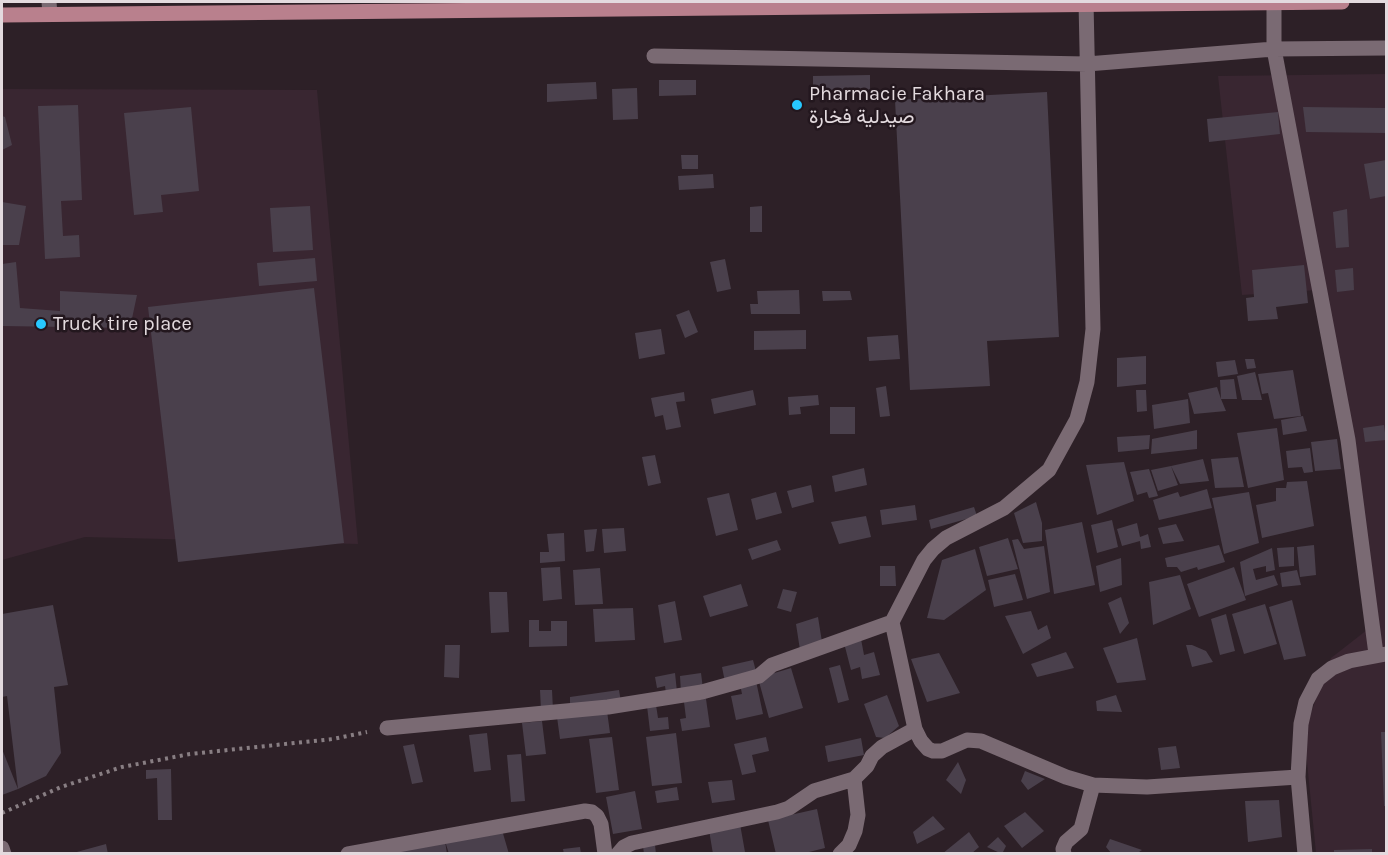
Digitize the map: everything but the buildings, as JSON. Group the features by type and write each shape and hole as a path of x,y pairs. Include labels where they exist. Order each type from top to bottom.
{"main road":[{"path":"2,15 49,8 1342,2"}],"street":[{"path":"1274,2 1274,49 1348,440 1381,654 1349,661 1332,668 1318,680 1306,702 1301,724 1298,777 1305,854"},
{"path":"1086,3 1094,329 1087,382 1077,419 1049,470 1004,508 946,538 933,549 924,560 892,622 915,729 921,741 933,751 942,751 968,741 981,741 1066,777 1093,785 1147,787 1298,777"},
{"path":"654,56 1087,64 1274,49 1386,48"},
{"path":"387,728 608,707 702,692 759,676 772,665 892,622"},
{"path":"618,854 621,849 632,843 789,808 814,791 854,778 882,747 915,729"},
{"path":"840,854 849,845 855,831 858,814 854,778"},
{"path":"1064,854 1063,849 1066,842 1081,830 1093,785"},
{"path":"348,854 585,812 592,812 602,824 605,854"},
{"path":"2,848 4,854"}],"path":[{"path":"2,813 61,787 122,767 190,754 333,739 387,728"}],"shaded area":[{"path":"1386,74 1386,853 1316,853 1304,732 1331,658 1372,626 1318,290 1242,295 1218,76"},
{"path":"2,89 317,90 358,544 85,537 2,560"}],"place":[{"name":"Pharmacie Fakhara صيدلية فخارة","path":"797,105"},
{"name":"Truck tire place","path":"41,324"}]}
